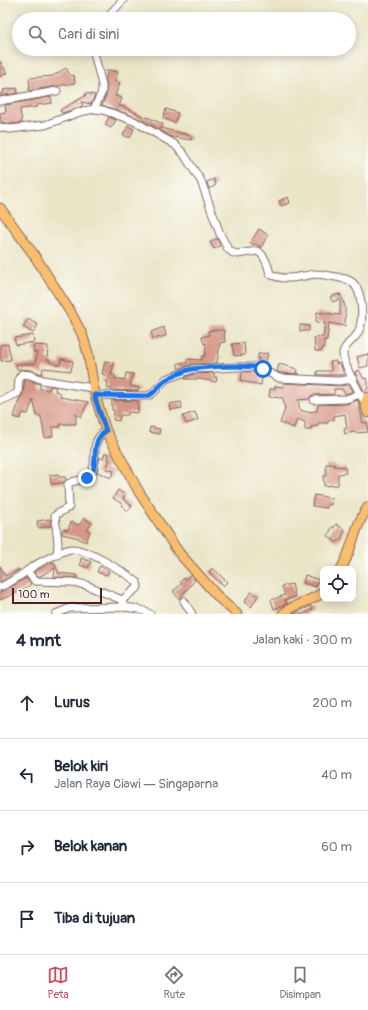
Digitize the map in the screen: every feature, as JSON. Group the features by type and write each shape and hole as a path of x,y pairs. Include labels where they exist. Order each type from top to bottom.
{"main road":[{"path":"0,208 34,254 71,313 82,334 88,353 94,392 106,431 139,492 179,553 220,599 237,614"},
{"path":"365,398 368,413"},
{"path":"342,566 348,555 360,519 367,511"},
{"path":"283,614 290,608 320,594"}],"street":[{"path":"112,12 123,0"},
{"path":"94,109 102,92 102,85 95,56"},
{"path":"0,101 57,91"},
{"path":"0,127 10,129 45,125 80,112 94,109 103,110 134,121 178,148 201,181 220,234 226,246 233,253 237,254 258,251 261,253 268,265 270,274 278,277 285,278 320,274 351,282 356,288 360,298 362,318 359,331 345,348 343,353 353,379 365,398 314,400"},
{"path":"0,401 18,393 19,378 22,374 94,392 148,396 153,393 166,379 190,370 239,366 258,367 279,378 339,381 353,379"},
{"path":"57,555 58,543 55,516 68,507 68,484 78,479 87,478 91,475 94,467 96,444 100,436 106,431"},
{"path":"0,587 13,581 34,566 63,551 72,549 108,563 137,582 138,587 123,604 70,608 56,614"},
{"path":"27,571 35,581 72,582 86,585 123,604 150,614"},
{"path":"184,601 192,614"}],"building":[{"path":"0,61 7,73 0,77"},
{"path":"66,68 71,76 74,75 75,83 29,91 29,78 53,76"},
{"path":"107,70 118,72 115,82 120,83 115,96 122,98 119,106 126,107 147,118 163,124 161,128 189,135 192,140 172,137 136,117 102,105 106,97"},
{"path":"17,88 18,93 0,96 0,94 4,93 3,90"},
{"path":"86,93 95,95 91,104 81,102 83,106 62,113 60,110 85,96"},
{"path":"51,97 52,103 20,109 22,123 10,124 1,122 0,113 6,112 5,105"},
{"path":"166,109 178,113 175,123 163,118"},
{"path":"109,117 116,120 111,128 105,125"},
{"path":"128,126 134,129 130,138 123,135"},
{"path":"214,179 216,185 209,189 207,182"},
{"path":"288,197 290,203 281,206 279,201"},
{"path":"259,229 268,235 261,247 250,243"},
{"path":"217,238 220,246 214,249 210,242"},
{"path":"339,294 345,306 345,326 329,323 327,340 324,340 324,348 322,348 322,351 315,351 314,338 323,337 325,323 316,322 317,312 340,315 340,299 333,302 330,297"},
{"path":"28,319 38,325 33,333 23,327"},
{"path":"300,325 309,326 309,331 300,331"},
{"path":"164,327 166,336 153,339 151,332"},
{"path":"224,330 225,342 220,343 217,363 193,364 178,368 178,363 187,363 187,359 202,360 202,356 205,356 206,343 204,344 202,337 209,335 208,331"},
{"path":"33,335 34,342 16,345 14,338"},
{"path":"244,343 245,355 234,356 232,344"},
{"path":"8,344 11,360 1,361 0,345"},
{"path":"34,345 48,346 47,360 50,360 50,363 60,365 61,359 73,361 71,371 43,368 42,374 31,370 17,369 16,364 35,364 37,352 33,352"},
{"path":"268,353 265,365 259,362 258,354"},
{"path":"368,354 368,366 360,368 357,357"},
{"path":"105,361 114,363 111,375 115,375 115,379 125,380 126,373 133,374 130,386 139,388 138,391 112,390 107,388 108,382 104,381 105,375 102,374"},
{"path":"336,361 336,364 340,363 344,375 317,375 317,371 332,371 330,362"},
{"path":"279,364 297,369 296,374 280,373 277,371"},
{"path":"359,370 364,379 366,378 368,381 368,389 364,391 355,372"},
{"path":"242,372 257,372 261,374 261,385 241,381"},
{"path":"214,373 214,377 217,377 216,382 200,379 185,379 185,377 194,374"},
{"path":"25,379 40,384 40,389 49,390 50,386 56,387 55,391 61,393 60,397 88,402 81,417 76,414 76,424 60,424 60,427 52,427 53,436 45,438 41,416 37,416 33,400 28,414 23,413 20,419 14,417 20,398 23,394"},
{"path":"284,383 339,386 349,385 353,391 345,394 342,389 334,389 334,394 314,395 309,399 298,400 300,410 306,412 317,411 318,405 346,404 358,400 363,423 367,422 368,432 354,432 345,434 344,429 347,428 345,414 334,416 334,420 328,420 328,423 318,423 318,426 311,427 311,430 305,430 305,422 297,419 294,428 280,423 285,409 283,398 269,397 270,389 275,389 275,386 284,387"},
{"path":"112,400 138,401 138,413 128,412 128,415 120,415 119,421 113,420 114,410 112,410"},
{"path":"181,402 182,408 170,410 169,404"},
{"path":"195,412 198,420 186,424 183,416"},
{"path":"150,427 160,429 159,434 149,432"},
{"path":"105,453 109,454 108,459 110,460 106,469 114,471 111,478 97,472 100,457 103,459"},
{"path":"326,464 334,464 334,466 345,467 346,473 338,474 338,485 324,486 323,476 326,476"},
{"path":"58,474 59,477 65,477 66,480 63,483 51,484 50,475"},
{"path":"118,490 125,495 123,499 132,506 128,511 121,505 122,504 113,498"},
{"path":"314,495 332,498 331,505 327,504 327,508 312,506"},
{"path":"84,518 92,523 87,530 90,531 86,542 79,538 62,534 63,529 68,530 71,522 79,525"},
{"path":"50,519 51,526 38,528 37,521"},
{"path":"336,524 345,530 340,541 339,540 337,543 328,536 332,527 334,528"},
{"path":"81,558 91,562 88,568 80,565"},
{"path":"53,562 59,573 77,575 77,578 54,577 55,568 40,576 37,576 34,572"},
{"path":"0,566 5,576 19,570 0,582"},
{"path":"100,566 109,571 107,575 97,572"},
{"path":"213,568 227,582 223,586 209,572"},
{"path":"190,575 195,580 179,599 173,591 182,584 180,582 184,578 186,579"},
{"path":"305,575 319,580 316,587 303,583"},
{"path":"26,578 31,584 23,590 0,600 0,592"},
{"path":"292,584 295,597 285,600 287,604 274,609 271,600 285,595 282,586"},
{"path":"251,592 258,596 251,607 244,602"},
{"path":"311,606 313,609 304,614 293,614"}],"route":[{"path":"87,478 91,475 94,467 94,450 96,444 101,434 106,431 94,395 148,396 153,393 166,379 192,370 239,366 258,367 263,369"}]}
